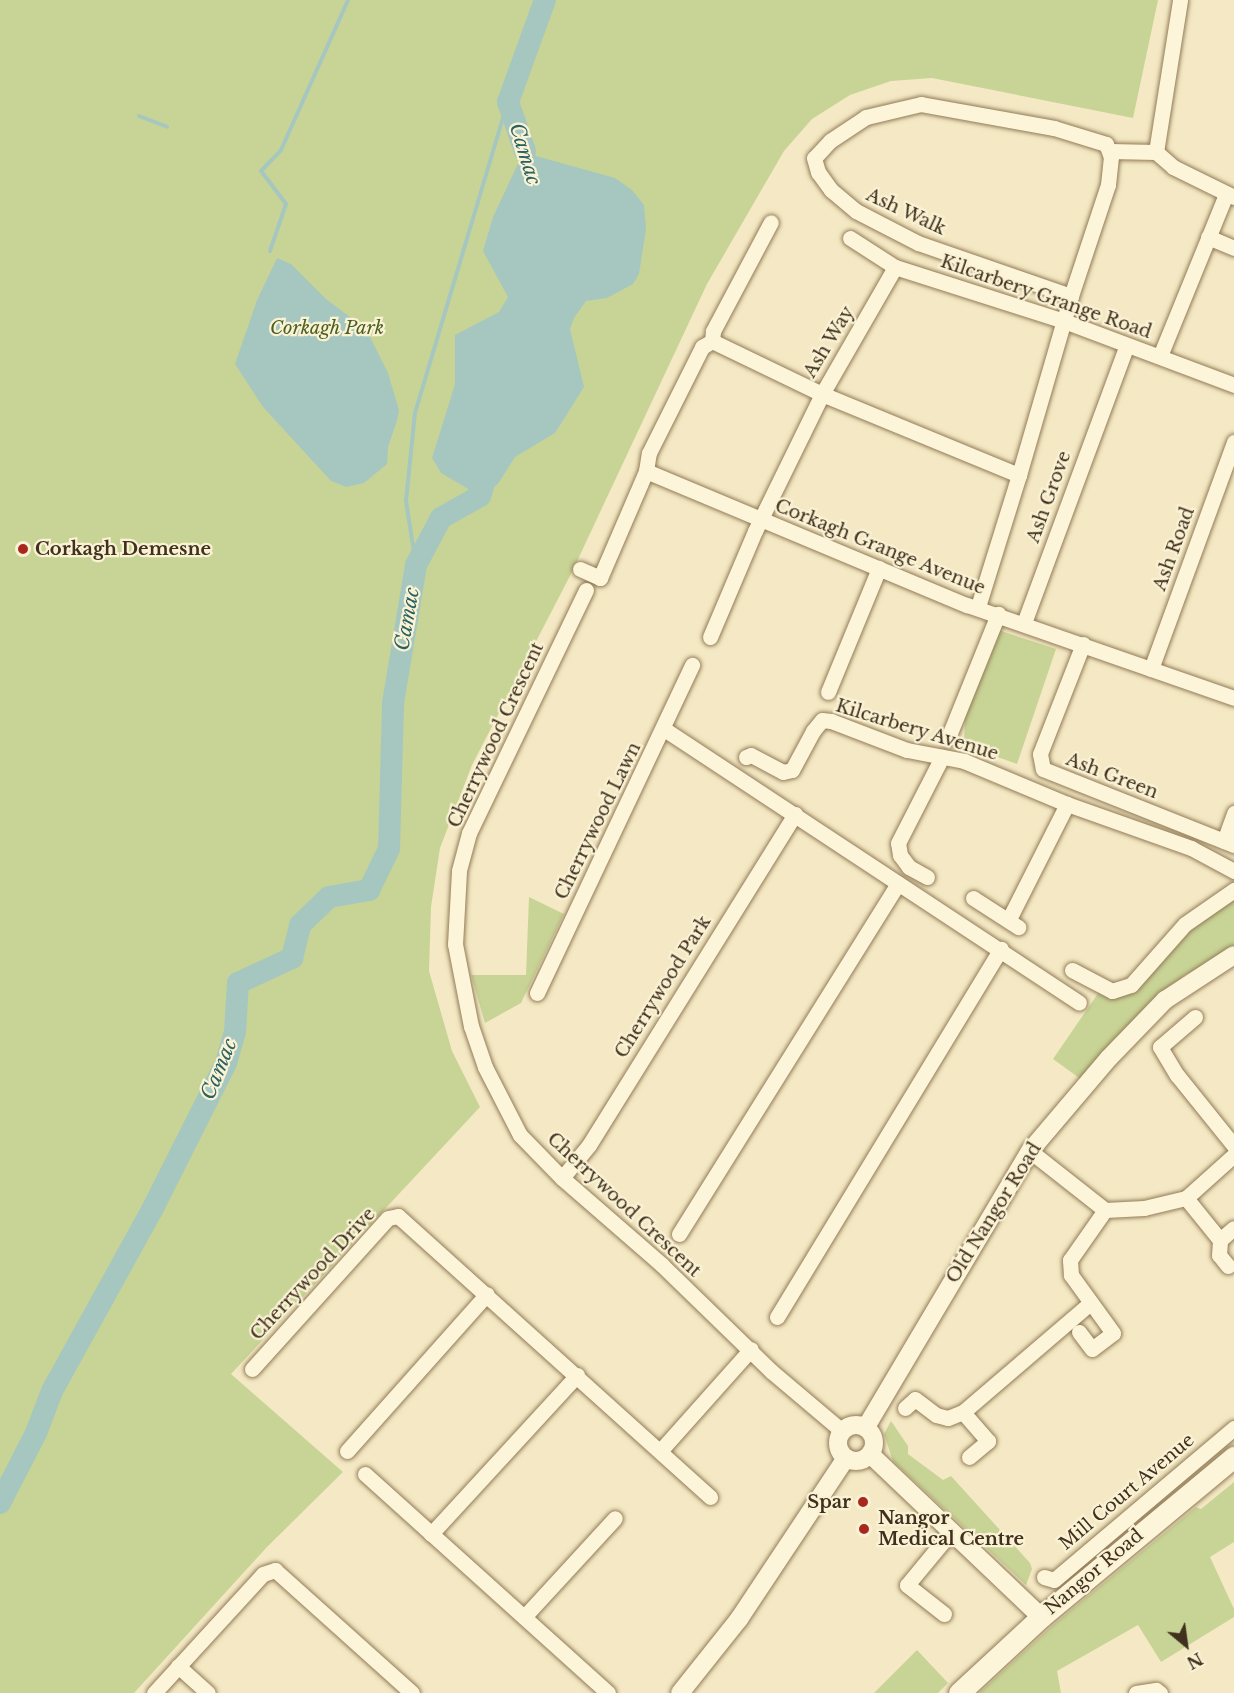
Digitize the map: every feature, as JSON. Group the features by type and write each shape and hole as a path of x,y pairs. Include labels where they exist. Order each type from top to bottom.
{"main road":[{"name":"Nangor Road","path":"959,1693 1041,1617 1234,1457"}],"street":[{"path":"1160,356 1208,237 1230,196 1162,161 1156,152 1180,0"},
{"name":"Ash Walk","path":"1071,296 918,243 856,211 825,181 814,158 830,141 866,117 921,104 1054,128 1106,144 1110,151"},
{"path":"978,607 1071,296 1108,185 1110,151 1156,152"},
{"path":"579,569 600,578 646,471 649,453 702,347 712,341 713,331 771,222"},
{"path":"1208,237 1234,248"},
{"name":"Kilcarbery Grange Road","path":"850,238 895,267 1064,321 1234,385"},
{"name":"Ash Way","path":"712,341 822,394 895,267"},
{"name":"Ash Grove","path":"1024,623 1127,345"},
{"path":"710,637 761,520 822,394 1019,475"},
{"name":"Ash Road","path":"1151,669 1234,442"},
{"name":"Corkagh Grange Avenue","path":"646,471 978,607 1234,698"},
{"path":"828,692 879,568"},
{"name":"Cherrywood Crescent","path":"586,590 470,833 455,905 460,977 485,1067 520,1135 562,1178 751,1349 826,1421 842,1431"},
{"path":"948,738 998,614"},
{"name":"Ash Green","path":"1083,644 1041,754 1040,765 1047,771 1229,843 1234,813"},
{"name":"Cherrywood Lawn","path":"537,993 664,729 692,665"},
{"name":"Kilcarbery Avenue","path":"746,757 751,755 783,772 792,770 822,720 907,750 963,761 1067,804 1191,848 1234,871"},
{"path":"664,729 898,884 1001,949 1079,1003"},
{"path":"927,876 909,867 900,855 898,843 942,757"},
{"path":"973,898 1013,923 1067,804"},
{"name":"Cherrywood Park","path":"562,1178 589,1145 795,814"},
{"path":"679,1234 898,884"},
{"path":"1072,970 1112,991 1131,985 1185,924 1234,890"},
{"path":"777,1317 1001,949"},
{"name":"Old Nangor Road","path":"866,1427 1030,1151 1109,1058 1165,1000 1234,955"},
{"path":"1195,1017 1160,1047 1177,1075 1234,1146"},
{"path":"1030,1151 1105,1210 1144,1208 1186,1198 1234,1155"},
{"path":"1186,1198 1220,1240 1219,1255 1228,1266"},
{"path":"1079,1332 1092,1349 1113,1333 1074,1283 1070,1260 1105,1210"},
{"name":"Cherrywood Drive","path":"252,1369 388,1218 398,1216 661,1450 710,1497"},
{"path":"1220,1240 1234,1228"},
{"path":"347,1451 487,1294"},
{"path":"905,1408 915,1399 936,1415 948,1418 963,1412 1090,1302"},
{"path":"661,1450 751,1349"},
{"path":"432,1534 577,1375"},
{"path":"963,1412 988,1441 969,1457"},
{"path":"851,1425 866,1427 874,1438 870,1454 860,1461 846,1458 838,1447 842,1431 851,1425"},
{"name":"Mill Court Avenue","path":"1044,1577 1054,1580 1234,1428"},
{"path":"870,1454 950,1533 1041,1617"},
{"path":"680,1693 739,1618 846,1458"},
{"path":"365,1474 608,1693"},
{"path":"525,1617 615,1518"},
{"path":"944,1614 907,1585 950,1533"},
{"path":"154,1693 263,1574 275,1570 412,1693"},
{"path":"178,1666 208,1693"},
{"path":"1136,1693 1156,1690 1160,1693"}],"green space":[{"name":"Corkagh Park","path":"0,0 1158,0 1133,118 932,78 891,81 850,95 812,119 784,151 707,284 572,572 472,765 440,848 431,907 429,971 452,1051 480,1107 231,1374 343,1472 266,1548 134,1693 0,1693"},
{"path":"995,629 1056,649 1017,764 964,745 965,716 991,655 986,653"},
{"path":"529,897 564,914 521,1003 485,1023 471,975 526,975"},
{"path":"1229,901 1234,901 1234,950 1184,975 1082,1080 1053,1059 1099,992 1115,999 1132,990 1206,914"},
{"path":"891,1421 908,1446 908,1454 943,1480 951,1476 1030,1563 1032,1569 1026,1585 893,1461 884,1434"},
{"path":"1234,1482 1234,1542 1210,1557 1234,1609 1234,1617 1161,1662 1138,1625 1057,1671 1061,1693 979,1693 1053,1625 1196,1507 1201,1509"},
{"path":"917,1650 948,1683 938,1693 874,1693"}],"water":[{"path":"519,122 522,138 536,156 615,178 632,190 644,205 646,229 639,274 633,284 607,298 586,301 574,318 570,329 584,387 555,433 515,457 498,484 480,496 441,473 432,458 455,384 455,335 499,312 508,297 483,251 493,217 522,155 514,129"},
{"path":"277,258 291,264 326,299 366,329 388,373 399,410 397,421 388,447 387,464 364,483 346,487 331,481 263,407 235,364 257,300"}],"waterway":[{"path":"270,251 286,204 261,171 281,150 348,0"},
{"name":"Camac","path":"525,151 508,102 545,0"},
{"name":"Camac","path":"416,565 406,501 415,413 508,102"},
{"path":"139,116 167,127"},
{"name":"Camac","path":"0,1503 36,1433 52,1391 152,1210 226,1063 235,1032 238,983 292,958 300,925 329,897 369,890 389,849 393,703 416,565 441,518 480,496 489,468"}],"place":[{"name":"Corkagh Demesne","path":"23,549"},
{"name":"Spar","path":"863,1502"},
{"name":"Nangor Medical Centre","path":"864,1529"}]}
